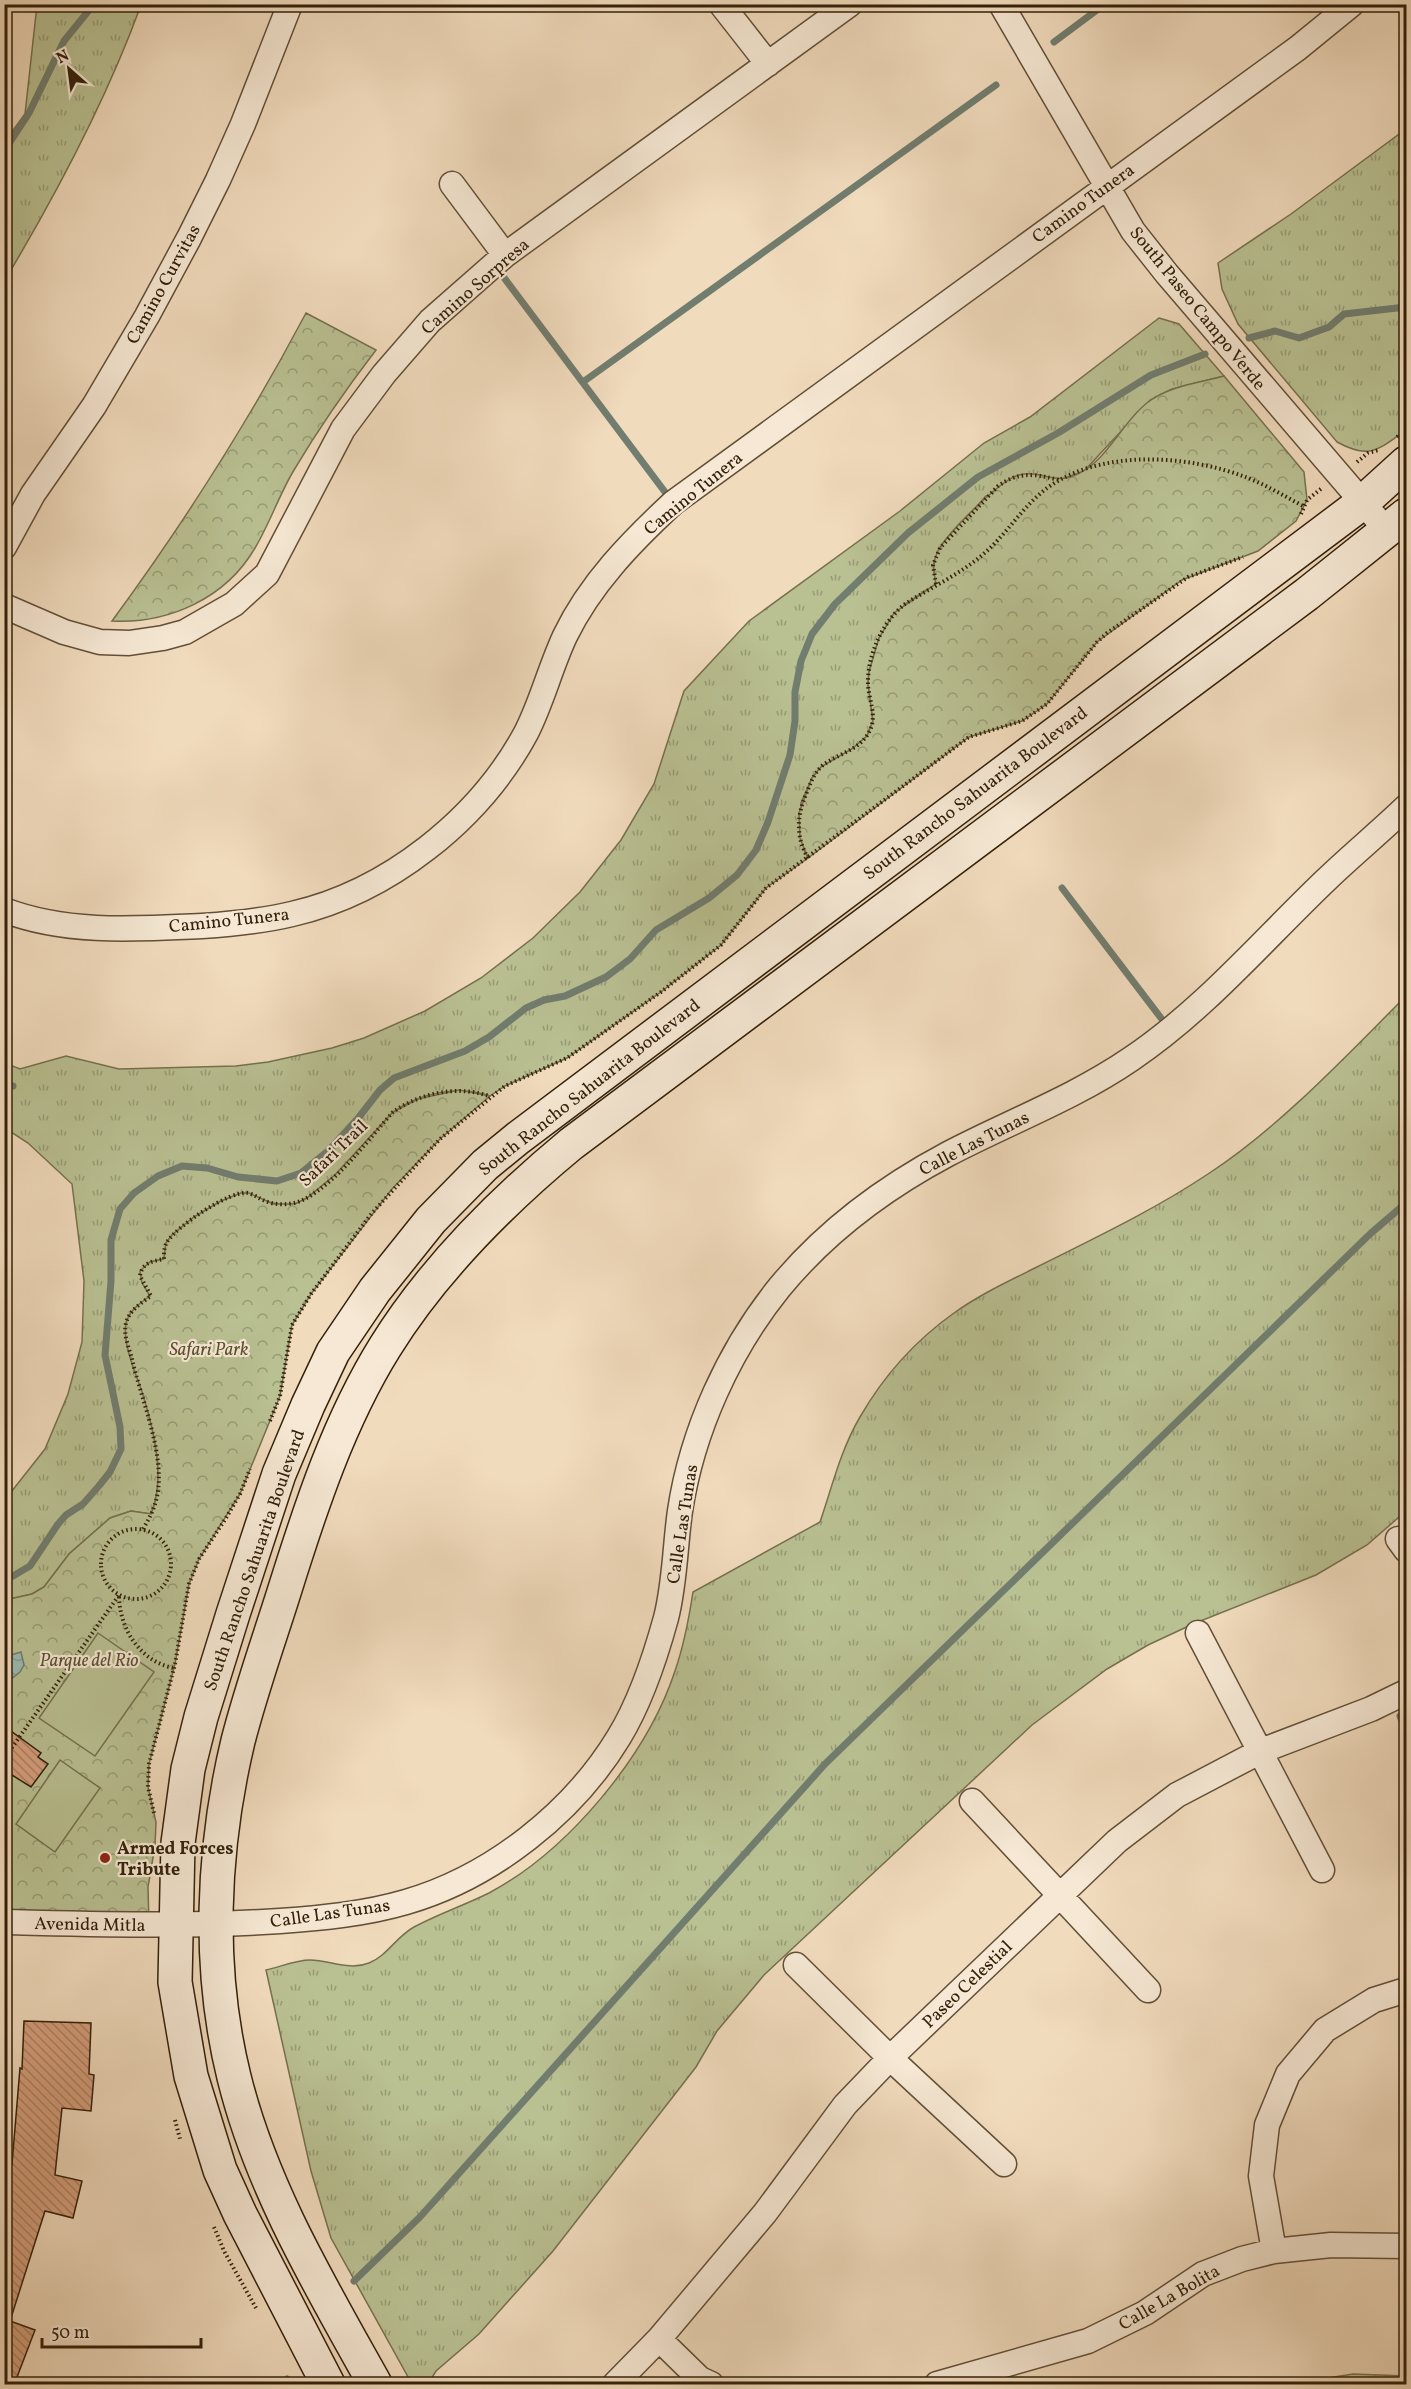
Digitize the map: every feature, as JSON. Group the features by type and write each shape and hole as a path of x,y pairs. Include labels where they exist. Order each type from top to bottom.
{"street":[{"name":"Camino Curvitas","path":"4,547 33,494 94,406 147,316 189,238 243,124 290,4"},
{"path":"721,4 768,64"},
{"name":"Camino Sorpresa","path":"4,606 64,632 100,642 129,643 185,632 234,604 267,574 343,429 384,374 430,321 505,255 850,4"},
{"name":"South Paseo Campo Verde","path":"1001,4 1133,231 1362,503 1397,524"},
{"name":"Camino Tunera","path":"4,910 41,921 75,926 154,928 257,921 293,914 328,903 391,873 452,827 476,802 508,762 544,694 565,638 584,603 602,578 649,525 673,503 1298,48 1352,4"},
{"path":"452,184 505,255"},
{"name":"South Rancho Sahuarita Boulevard","path":"328,2385 240,2214 220,2170 191,2076 175,1982 175,1926 178,1843 188,1769 201,1717 279,1474 333,1353 375,1290 431,1220 485,1165 1362,503 1407,463"},
{"name":"South Rancho Sahuarita Boulevard","path":"375,2385 299,2243 271,2186 254,2144 234,2077 226,2040 217,1963 220,1847 229,1785 239,1739 319,1487 363,1385 386,1345 446,1264 506,1201 571,1144 1397,524"},
{"name":"Calle Las Tunas","path":"175,1926 217,1925 352,1914 407,1902 449,1886 490,1865 529,1838 563,1807 592,1775 619,1736 639,1696 667,1613 680,1509 699,1435 734,1357 779,1289 831,1234 856,1213 914,1173 1102,1078 1173,1028 1225,982 1327,879 1407,807"},
{"path":"1198,1633 1322,1870"},
{"name":"Paseo Celestial","path":"615,2385 659,2339 765,2213 845,2105 890,2058 1117,1841 1178,1795 1261,1751 1371,1709 1407,1692"},
{"path":"972,1802 1148,1990"},
{"name":"Avenida Mitla","path":"4,1922 175,1926"},
{"path":"796,1965 890,2058 1004,2164"},
{"path":"1274,2251 1261,2176 1267,2125 1288,2074 1325,2030 1374,2000 1407,1990"},
{"name":"Calle La Bolita","path":"937,2385 1088,2341 1145,2313 1203,2274 1242,2259 1274,2251 1331,2245 1407,2246"},
{"path":"659,2339 700,2379 711,2385"}],"path":[{"path":"1296,521 1307,500 1368,453 1378,450 1407,430"},
{"path":"808,858 800,838 799,813 812,778 821,766 852,749 867,736 873,721 868,684 869,672 879,638 894,613 981,556 1042,492 1074,474 1114,463 1136,460 1174,460 1190,462 1250,479 1305,507"},
{"path":"936,584 933,565 940,548 998,486 1008,478 1031,473 1060,480"},
{"path":"268,1425 280,1396 292,1325 311,1294 392,1189 440,1139 505,1086 567,1058 661,992 721,945 766,888 969,737 1022,721 1047,704 1097,642 1182,580 1248,555"},
{"name":"Safari Trail","path":"143,1529 156,1503 158,1479 143,1395 125,1332 126,1321 132,1311 151,1296 140,1276 143,1266 164,1259 166,1243 172,1235 194,1217 230,1197 249,1193 273,1204 295,1204 307,1198 335,1175 393,1112 403,1105 447,1091 474,1092 490,1096"},
{"path":"156,1822 148,1787 149,1764 174,1668 193,1570 240,1494 252,1464"},
{"path":"130,1529 143,1529 161,1539 168,1548 172,1558 172,1570 168,1581 161,1590 146,1598 128,1599 119,1595 108,1586 102,1575 100,1563 103,1551 109,1540 119,1533 130,1529"},
{"path":"119,1595 123,1618 141,1652 154,1662 174,1668"},
{"path":"4,1759 119,1595"},
{"path":"174,2117 180,2140"},
{"path":"211,2218 224,2251 259,2313"}],"green space":[{"path":"37,5 141,5 112,76 79,146 5,280 5,141 25,114"},
{"path":"1406,129 1406,430 1381,447 1358,451 1337,442 1238,324 1222,289 1218,263 1291,214"},
{"path":"306,313 376,350 303,454 255,548 243,566 228,581 212,594 194,604 154,618 112,621 165,547 215,471"},
{"path":"1159,318 1179,324 1224,376 1172,389 1150,400 1084,471 1060,480 986,496 940,548 933,565 936,584 905,604 879,638 869,672 868,684 873,721 867,736 852,749 821,767 812,778 801,803 804,850 808,858 766,888 721,945 661,992 567,1058 505,1086 490,1096 452,1091 427,1096 404,1105 393,1112 335,1175 307,1198 295,1204 285,1205 262,1201 221,1201 194,1217 172,1235 166,1243 164,1259 150,1262 151,1296 135,1313 128,1324 126,1334 130,1357 142,1388 155,1440 158,1486 151,1514 131,1511 110,1518 69,1554 44,1587 32,1594 5,1600 4,1501 45,1449 68,1394 82,1342 84,1281 72,1184 28,1143 5,1128 5,1063 20,1069 66,1056 119,1069 236,1066 268,1062 332,1048 364,1038 425,1011 481,978 533,938 580,892 621,840 654,784 684,691 749,621 900,511 984,443 1030,417"},
{"path":"1224,376 1304,472 1307,500 1296,521 1258,551 1182,580 1097,642 1047,704 1022,721 969,737 808,858 800,838 799,813 812,778 821,767 852,749 867,736 873,721 868,684 869,672 879,638 894,613 936,584 935,557 950,534 987,497 1011,479 1028,474 1058,478 1075,475 1095,463 1142,407 1151,400 1177,388"},
{"path":"1406,996 1406,1511 1367,1545 1316,1575 1193,1624 1148,1645 1107,1669 1032,1725 764,1975 717,2031 696,2067 553,2251 479,2334 436,2371 428,2384 412,2384 331,2238 311,2171 266,1970 305,1960 354,1966 369,1963 381,1956 402,1935 414,1927 489,1893 519,1875 547,1853 601,1798 625,1768 645,1736 675,1671 686,1632 693,1592 820,1522 853,1429 879,1388 914,1347 954,1313 974,1300 1145,1212 1188,1187 1235,1155 1312,1090"},
{"path":"459,1090 490,1096 440,1139 392,1189 311,1294 292,1325 280,1396 240,1494 199,1559 189,1584 175,1664 149,1764 148,1787 156,1822 155,1846 148,1887 149,1925 5,1922 5,1600 32,1594 44,1587 69,1554 110,1518 131,1511 151,1514 158,1486 157,1455 151,1424 128,1350 125,1331 132,1311 150,1296 142,1283 140,1271 150,1262 164,1259 166,1243 172,1235 194,1217 221,1201 241,1193 249,1193 273,1204 295,1204 307,1198 335,1175 393,1112 418,1099"},
{"name":"Parque del Rio","path":"98,1633 154,1672 95,1756 39,1718"},
{"path":"60,1760 100,1788 55,1852 16,1824"},
{"path":"1353,2374 1406,2376 1406,2384 1290,2384"}],"water":[{"path":"21,1652 24,1665 20,1672 10,1680 5,1694 5,1653 11,1655"}],"building":[{"path":"4,1726 41,1753 38,1757 48,1764 31,1787 4,1770"},
{"path":"24,2021 91,2023 89,2074 94,2075 91,2111 62,2108 55,2175 82,2181 73,2218 45,2211 10,2321 35,2330 14,2385 4,2385 4,2172 7,2163 12,2164 20,2068 22,2069"}],"waterway":[{"path":"4,151 29,113 64,41 94,4"},
{"path":"1054,42 1105,4"},
{"path":"583,382 996,85"},
{"path":"496,267 671,500"},
{"path":"1249,338 1275,331 1299,338 1329,327 1344,314 1406,307"},
{"path":"4,1578 13,1576 30,1566 58,1524 66,1515 83,1504 110,1472 121,1449 120,1427 105,1355 111,1281 111,1240 120,1209 134,1193 158,1176 182,1166 207,1168 238,1177 277,1181 301,1173 328,1151 380,1090 394,1078 465,1051 489,1037 526,1008 544,1000 565,996 606,977 630,959 656,930 709,898 737,875 756,850 768,822 790,755 795,721 795,692 801,661 812,634 835,604 908,533 978,477 1058,433 1151,375 1205,354"},
{"path":"1062,888 1161,1018"},
{"path":"4,1086 13,1086"},
{"path":"354,2281 420,2217 825,1764 1370,1234 1406,1203"},
{"path":"1400,1716 1406,1730"},
{"path":"283,2384 287,2379"}],"place":[{"name":"Armed Forces Tribute","path":"105,1858"}],"park label":[{"name":"Safari Park","path":"209,1349"}]}
